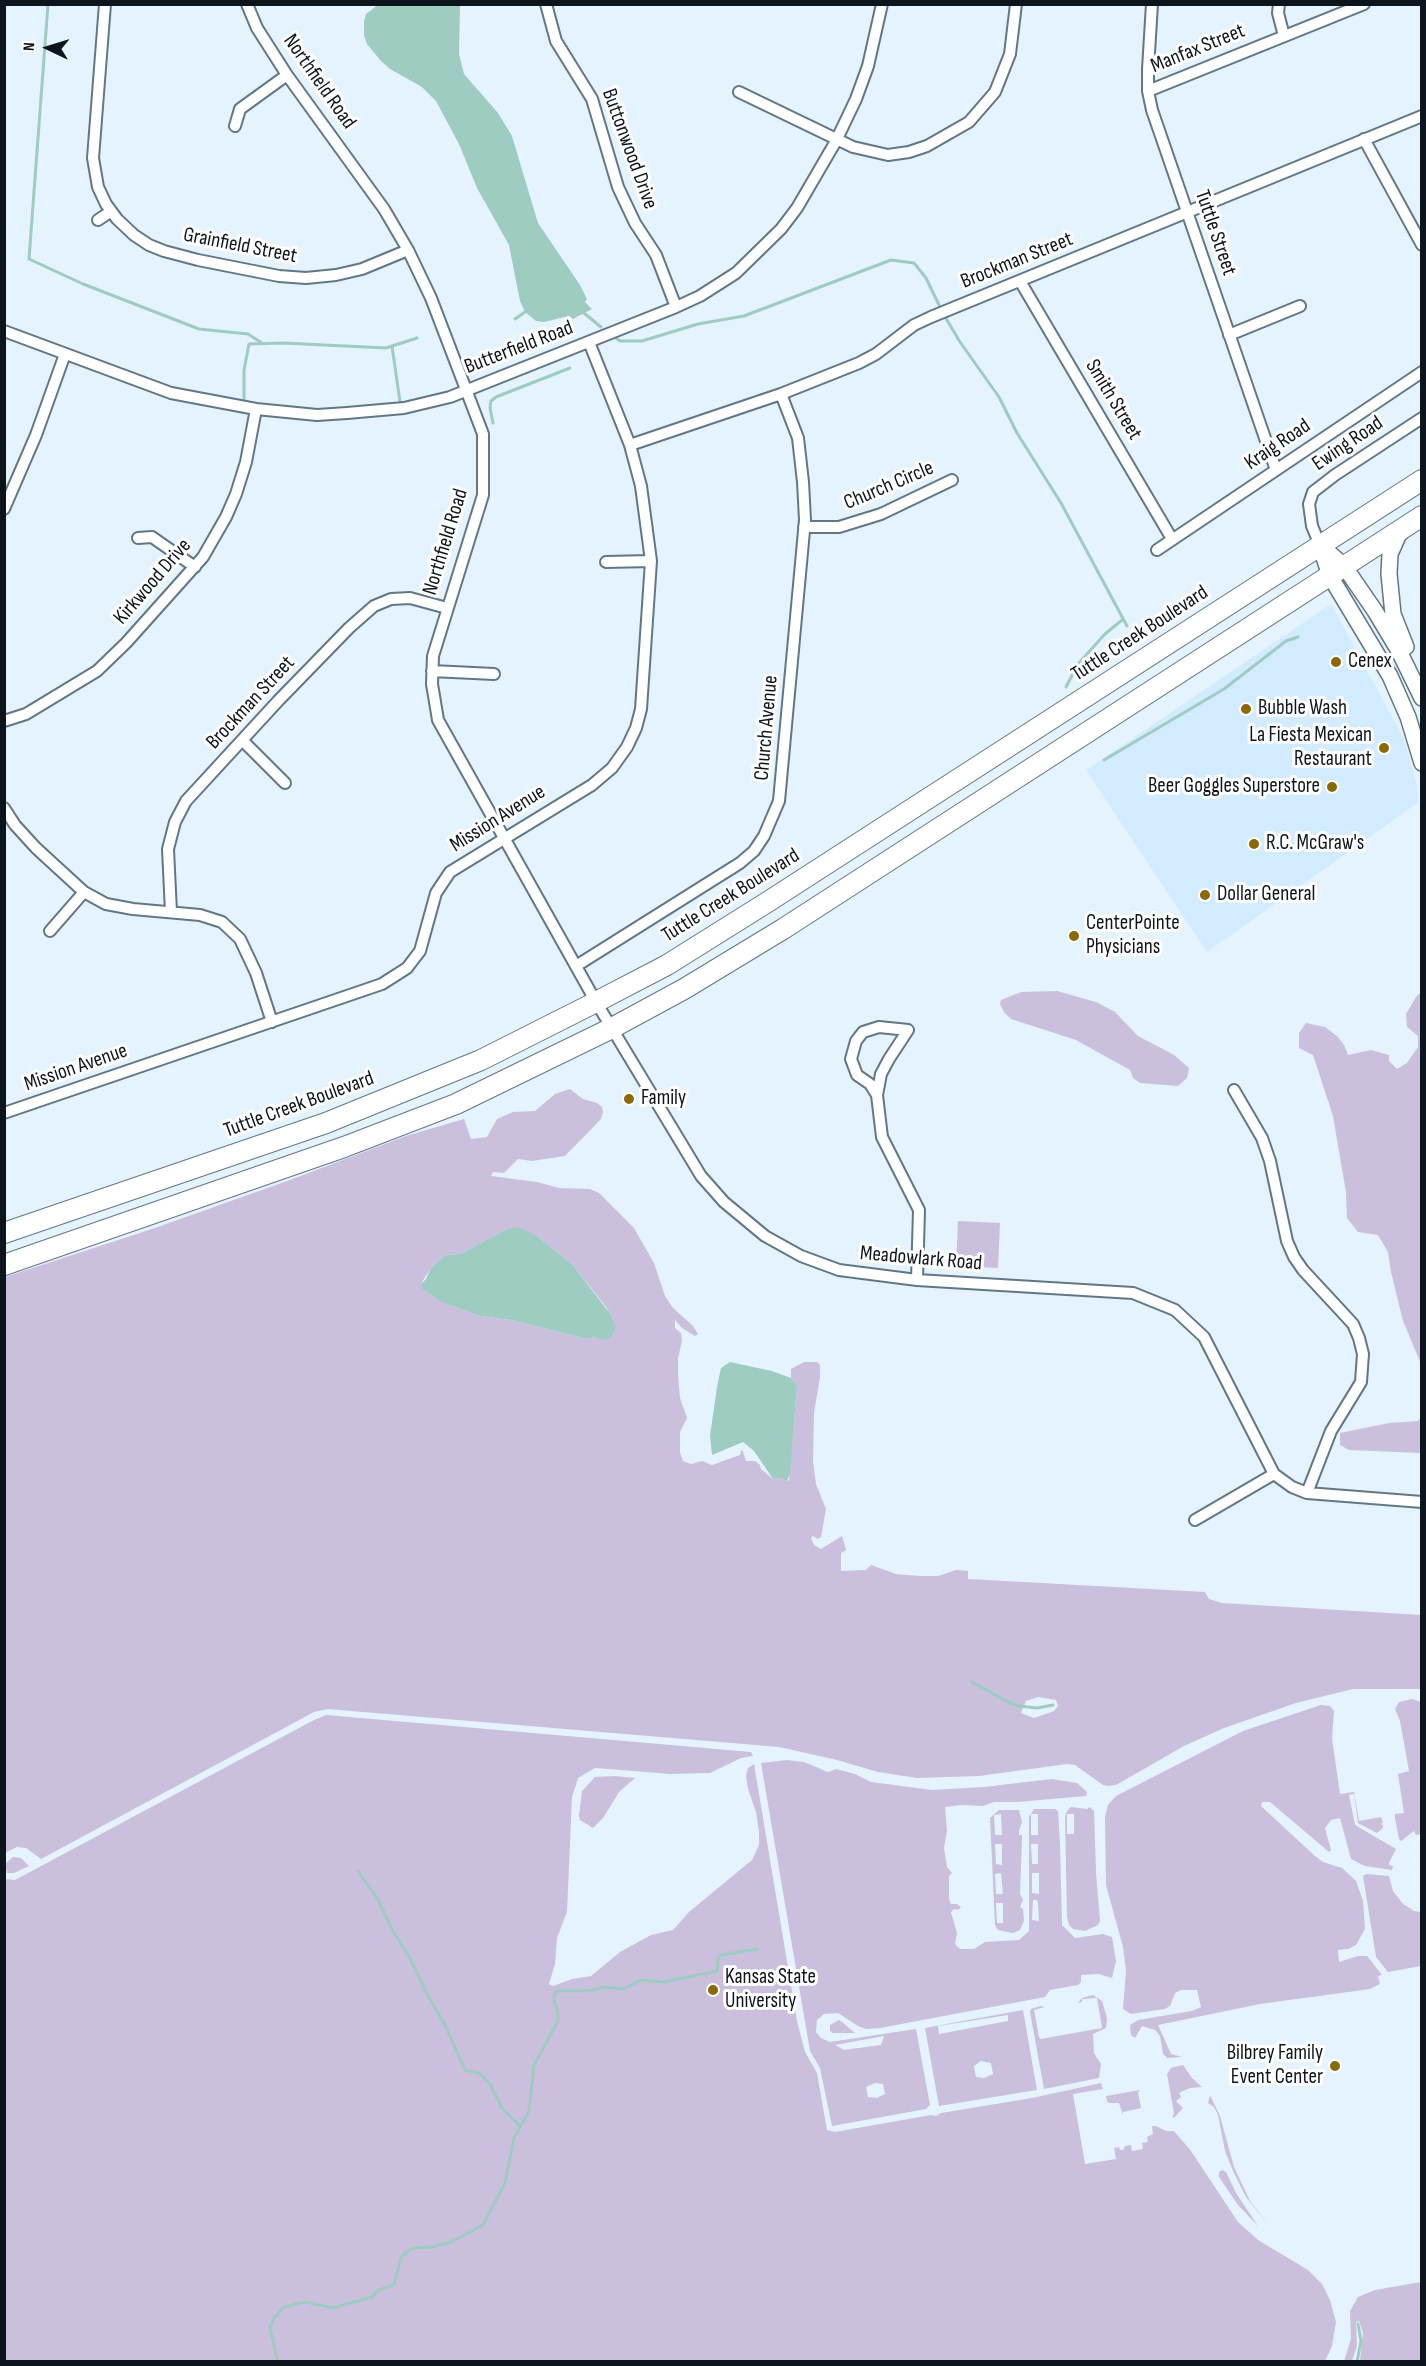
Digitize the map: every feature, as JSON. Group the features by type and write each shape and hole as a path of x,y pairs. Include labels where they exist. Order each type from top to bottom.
{"highway":[{"name":"Tuttle Creek Boulevard","path":"4,1233 326,1123 481,1060 597,1002 667,964 766,903 1422,480"},
{"path":"4,1265 345,1147 434,1113 612,1028 684,989 783,929 1414,520"}],"main road":[{"path":"1414,520 1398,536 1390,554 1389,574 1393,614 1411,658 1415,682"},
{"path":"1320,545 1337,571 1390,676 1408,717 1422,764"},
{"path":"1337,571 1380,619 1422,698"}],"street":[{"name":"Grainfield Street","path":"105,4 93,158 98,188 110,212 134,235 149,245 199,261 279,276 306,278 362,269 408,250"},
{"name":"Northfield Road","path":"247,4 257,28 287,75 384,209 408,250 431,298 483,434 483,495 437,639 432,671 434,702 438,720 597,1002"},
{"name":"Buttonwood Drive","path":"546,4 556,41 592,99 618,187 635,223 656,255 676,307"},
{"name":"Butterfield Road","path":"4,331 171,393 256,409 320,415 432,403 676,307 700,296 736,273 781,229 814,182 836,141 866,73 882,4"},
{"path":"740,92 836,141 872,153 888,155 909,152 927,146 969,122 995,92 1010,54 1016,4"},
{"name":"Tuttle Street","path":"1152,4 1148,91 1152,110 1276,470"},
{"path":"1278,4 1284,36"},
{"name":"Manfax Street","path":"1148,91 1364,4"},
{"path":"235,126 240,109 287,75"},
{"name":"Brockman Street","path":"630,445 782,394 859,363 876,354 914,325 931,317 1422,116"},
{"path":"1364,139 1422,245"},
{"path":"98,220 110,212"},
{"name":"Smith Street","path":"1020,281 1173,539"},
{"path":"1229,335 1300,306"},
{"name":"Mission Avenue","path":"4,1113 382,984 400,974 420,951 435,893 442,882 459,865 592,785 612,768 627,747 636,728 641,708 651,561 645,507 630,445 589,342"},
{"path":"4,509 36,435 65,354"},
{"name":"Kraig Road","path":"1157,550 1422,372"},
{"name":"Church Avenue","path":"576,966 740,863 754,851 764,836 779,801 804,527 803,482 798,438 782,394"},
{"name":"Kirkwood Drive","path":"4,721 26,714 97,671 126,643 195,567 208,548 236,494 246,462 256,409"},
{"name":"Ewing Road","path":"1320,545 1312,526 1309,504 1313,492 1422,418"},
{"name":"Church Circle","path":"804,527 839,527 881,514 952,480"},
{"path":"138,538 152,537 195,567"},
{"path":"606,562 651,561"},
{"name":"Brockman Street","path":"171,912 168,849 175,822 186,801 349,628 374,606 391,599 410,598 447,608"},
{"path":"432,671 494,674"},
{"path":"243,740 285,783"},
{"path":"4,808 15,825 36,848 84,892 106,904 133,909 200,915 222,922 240,939 256,973 272,1022"},
{"path":"50,931 84,892"},
{"name":"Meadowlark Road","path":"597,1002 701,1176 724,1202 756,1229 801,1256 839,1270 917,1280 1133,1293 1175,1310 1204,1338 1274,1474"},
{"path":"877,1095 870,1084 857,1075 853,1066 852,1050 856,1040 863,1032 879,1027 908,1030 881,1074 877,1095 882,1137 919,1210 917,1280"},
{"path":"1234,1090 1262,1138 1270,1161 1287,1241 1294,1257 1303,1270 1353,1324 1363,1354 1361,1382 1331,1431 1307,1493"},
{"path":"1195,1520 1274,1474 1292,1487 1307,1493 1422,1502"}],"shaded area":[{"path":"378,5 460,5 459,54 464,74 498,113 512,136 538,223 580,285 587,299 585,302 592,309 573,319 569,316 544,322 536,321 525,312 520,301 509,245 477,188 459,144 436,101 422,87 390,69 367,44 364,35 364,21 366,14"},
{"path":"1331,604 1404,739 1419,802 1207,952 1086,770"},
{"path":"1057,991 1096,1002 1115,1012 1138,1036 1174,1055 1189,1068 1187,1078 1178,1086 1140,1083 1133,1078 1130,1070 1076,1040 1011,1019 1000,1004 1001,1000 1021,992"},
{"path":"1421,992 1421,1364 1403,1321 1388,1252 1378,1235 1358,1232 1347,1218 1346,1192 1333,1116 1313,1055 1299,1048 1299,1033 1306,1023 1325,1027 1337,1036 1348,1055 1371,1050 1389,1055 1389,1061 1397,1069 1407,1063 1418,1047 1418,1036 1407,1027 1406,1014"},
{"path":"570,1089 583,1099 597,1103 602,1107 601,1119 565,1156 532,1161 518,1159 504,1173 493,1172 491,1176 537,1182 559,1188 590,1189 599,1193 634,1228 654,1263 665,1296 673,1308 693,1326 698,1334 695,1336 682,1328 675,1320 675,1328 681,1333 682,1340 678,1359 680,1398 687,1418 680,1432 680,1453 683,1461 691,1464 702,1461 712,1465 740,1455 742,1449 746,1461 755,1461 773,1479 789,1480 797,1385 791,1378 791,1369 804,1362 817,1362 820,1365 814,1413 813,1461 816,1484 826,1509 821,1537 811,1538 814,1545 821,1549 842,1536 846,1550 841,1553 841,1571 866,1570 871,1565 896,1574 938,1576 956,1570 968,1571 968,1579 1205,1592 1209,1599 1222,1603 1421,1615 1421,1689 1353,1689 1296,1703 1224,1728 1184,1746 1116,1785 1109,1786 1103,1785 1075,1765 1067,1764 979,1776 917,1778 878,1772 779,1747 328,1709 314,1712 41,1859 26,1848 17,1847 5,1853 5,1277 152,1229 406,1136 464,1119 471,1139 487,1137 497,1119 513,1112 535,1111 555,1094","holes":["507,1229 537,1236 573,1265 613,1319 594,1337 587,1339 511,1320 480,1316 441,1302 423,1289 422,1282 430,1269 445,1255 460,1254","1038,1697 1056,1700 1058,1706 1054,1711 1034,1718 1021,1713 1026,1701"]},
{"path":"958,1221 1000,1223 998,1268 956,1266"},
{"path":"518,1227 537,1236 573,1265 611,1315 616,1327 611,1337 606,1340 594,1337 587,1339 511,1320 480,1316 441,1302 421,1288 430,1269 445,1255 460,1254 507,1229"},
{"path":"730,1362 772,1371 791,1378 797,1385 790,1474 787,1481 780,1478 773,1479 754,1451 743,1442 712,1455 710,1436 717,1387 721,1368"},
{"path":"1421,1417 1421,1453 1349,1450 1340,1445 1340,1433 1389,1423 1418,1421"},
{"path":"1412,1699 1421,1702 1421,1834 1416,1835 1414,1831 1401,1841 1395,1819 1395,1814 1404,1813 1398,1774 1409,1771 1400,1721 1395,1709 1399,1702"},
{"path":"1321,1705 1330,1706 1334,1711 1332,1739 1340,1794 1354,1792 1359,1821 1381,1817 1383,1823 1380,1824 1383,1828 1377,1833 1358,1823 1354,1794 1349,1795 1355,1825 1396,1849 1389,1863 1393,1866 1392,1870 1365,1866 1351,1859 1340,1818 1331,1820 1325,1828 1331,1850 1329,1852 1270,1802 1262,1802 1261,1806 1315,1856 1323,1862 1342,1868 1356,1881 1363,1901 1365,1929 1356,1945 1338,1950 1339,1962 1358,1956 1367,1956 1382,1975 1378,1976 1380,1984 1370,1989 1260,2004 1158,2025 1171,2054 1182,2057 1167,2058 1163,2054 1160,2036 1155,2030 1142,2026 1135,2038 1131,2035 1130,2025 1138,2020 1192,2011 1201,2007 1197,1990 1181,1990 1175,1993 1170,2006 1165,2009 1131,2014 1123,2009 1126,1971 1123,1947 1106,1885 1105,1817 1108,1805 1116,1796 1243,1731"},
{"path":"326,1715 751,1752 753,1756 741,1758 710,1773 671,1774 595,1768 578,1778 572,1797 567,1912 557,1938 555,1964 549,1984 553,1986 572,1979 591,1976 620,1952 651,1935 673,1930 689,1912 752,1860 759,1845 759,1831 746,1775 748,1768 754,1764 797,2021 805,2052 817,2073 827,2130 835,2132 936,2116 941,2113 1032,2098 1101,2083 1103,2089 1073,2094 1085,2164 1116,2159 1114,2148 1119,2147 1123,2150 1125,2146 1131,2145 1132,2151 1143,2149 1142,2143 1148,2142 1147,2137 1153,2134 1152,2126 1174,2131 1191,2151 1238,2222 1258,2240 1308,2270 1322,2284 1330,2300 1336,2322 1332,2346 1325,2361 5,2361 5,1879 15,1880"},
{"path":"787,1760 804,1762 828,1772 836,1769 855,1774 871,1782 932,1790 1052,1779 1077,1783 1087,1792 1086,1796 994,1802 983,1806 945,1807 947,1831 944,1848 947,1867 952,1873 949,1876 949,1899 951,1904 961,1907 951,1912 957,1933 955,1944 960,1949 974,1949 985,1942 1019,1940 1029,1931 1029,1817 1034,1809 1055,1809 1058,1811 1060,1844 1062,1925 1075,1938 1103,1934 1112,1937 1116,1961 1112,1978 1099,1974 1081,1975 1081,1982 1078,1985 1050,1990 1045,1997 880,2028 866,2029 838,2013 824,2014 817,2020 816,2032 821,2038 830,2042 916,2029 930,2105 926,2109 832,2126 820,2068 810,2051 761,1763","holes":["1031,1814 1038,1814 1038,1835 1031,1835","1031,1844 1038,1844 1038,1864 1032,1864","1032,1873 1039,1873 1039,1894 1032,1893","1033,1900 1037,1900 1039,1921 1032,1920","884,2036 881,2045 844,2050 835,2045","875,2083 883,2084 885,2094 877,2098 868,2097 866,2087"]},
{"path":"595,1777 635,1778 619,1792 603,1818 593,1828 580,1820 582,1791"},
{"path":"1071,1807 1087,1809 1090,1807 1094,1811 1100,1921 1098,1925 1085,1931 1073,1929 1067,1917 1065,1817","holes":["1067,1814 1074,1814 1074,1834 1067,1834"]},
{"path":"999,1810 1019,1810 1022,1822 1019,1835 1022,1835 1020,1894 1023,1900 1020,1907 1023,1909 1024,1921 1020,1930 1013,1933 998,1930 995,1925 990,1818","holes":["1001,1814 1002,1835 995,1835 994,1815","995,1844 1002,1844 1002,1865 996,1864","1001,1873 1003,1894 996,1894 995,1874","996,1903 1003,1903 1003,1923 997,1923"]},
{"path":"13,1857 21,1858 29,1866 14,1873 7,1873 5,1864"},
{"path":"1366,1874 1389,1876 1393,1891 1403,1904 1414,1911 1421,1912 1421,1966 1388,1972 1376,1957 1363,1876"},
{"path":"1093,1995 1102,2001 1107,2018 1106,2028 1093,2034 1094,2053 1101,2064 1099,2078 1044,2089 1031,2009 1045,2007 1034,2010 1041,2039 1102,2028 1097,1998 1082,1999 1082,2002 1078,2003 1082,1998"},
{"path":"1023,2010 1037,2090 939,2106 925,2028","holes":["1008,2015 1008,2021 939,2034 938,2026","981,2061 991,2063 993,2074 984,2078 976,2077 974,2066"]},
{"path":"839,2020 855,2033 830,2031 830,2025"},
{"path":"1183,2065 1202,2087 1190,2088 1179,2093 1181,2097 1176,2101 1183,2108 1172,2118 1174,2113 1167,2074 1171,2068"},
{"path":"1140,2090 1138,2092 1141,2108 1123,2112 1123,2115 1119,2103 1107,2101 1106,2096"},
{"path":"1210,2095 1220,2116 1234,2167 1250,2201 1269,2226 1246,2197 1234,2173 1225,2151 1218,2115 1214,2107 1208,2103"},
{"path":"1222,2170 1226,2172 1236,2193 1258,2226 1238,2205 1219,2177 1219,2172"},
{"path":"1421,2282 1421,2361 1360,2361 1363,2333 1359,2321 1356,2322 1357,2346 1352,2361 1344,2361 1351,2339 1350,2311 1358,2297 1375,2290"}],"waterway":[{"path":"48,4 29,259 83,284 199,329 248,334 262,343"},
{"path":"616,338 620,341 642,341 698,324 744,316 891,260 914,263 926,278 941,309"},
{"path":"515,319 525,312"},
{"path":"584,313 601,327"},
{"path":"944,315 999,397 1017,433 1061,503 1127,626"},
{"path":"244,401 244,370 249,344 283,343 386,348 417,338"},
{"path":"392,346 400,402"},
{"path":"493,423 490,408 491,401 496,397 570,368"},
{"path":"1066,687 1078,664 1105,634 1122,620"},
{"path":"1104,760 1224,689 1286,641 1298,637"},
{"path":"972,1682 1020,1706 1037,1708 1053,1705"},
{"path":"358,1871 377,1898 393,1931 411,1960 445,2025 465,2070 479,2073 490,2084 502,2108 520,2126"},
{"path":"278,2362 270,2328 273,2319 284,2307 305,2302 333,2308 372,2297 379,2290 394,2285 401,2257 412,2248 432,2247 451,2242 483,2225 505,2183 514,2138 529,2111 534,2065 558,2021 558,2011 554,2001 554,1994 557,1991 587,1991 605,1987 623,1989 641,1980 663,1982 717,1971 718,1959 721,1955 758,1949"},
{"path":"1357,2362 1361,2341 1358,2324"}],"place":[{"name":"Cenex","path":"1336,662"},
{"name":"Bubble Wash","path":"1246,709"},
{"name":"La Fiesta Mexican Restaurant","path":"1384,748"},
{"name":"Beer Goggles Superstore","path":"1332,787"},
{"name":"R.C. McGraw's","path":"1254,844"},
{"name":"Dollar General","path":"1205,895"},
{"name":"CenterPointe Physicians","path":"1074,936"},
{"name":"Family","path":"629,1099"},
{"name":"Kansas State University","path":"713,1990"},
{"name":"Bilbrey Family Event Center","path":"1335,2066"}]}
